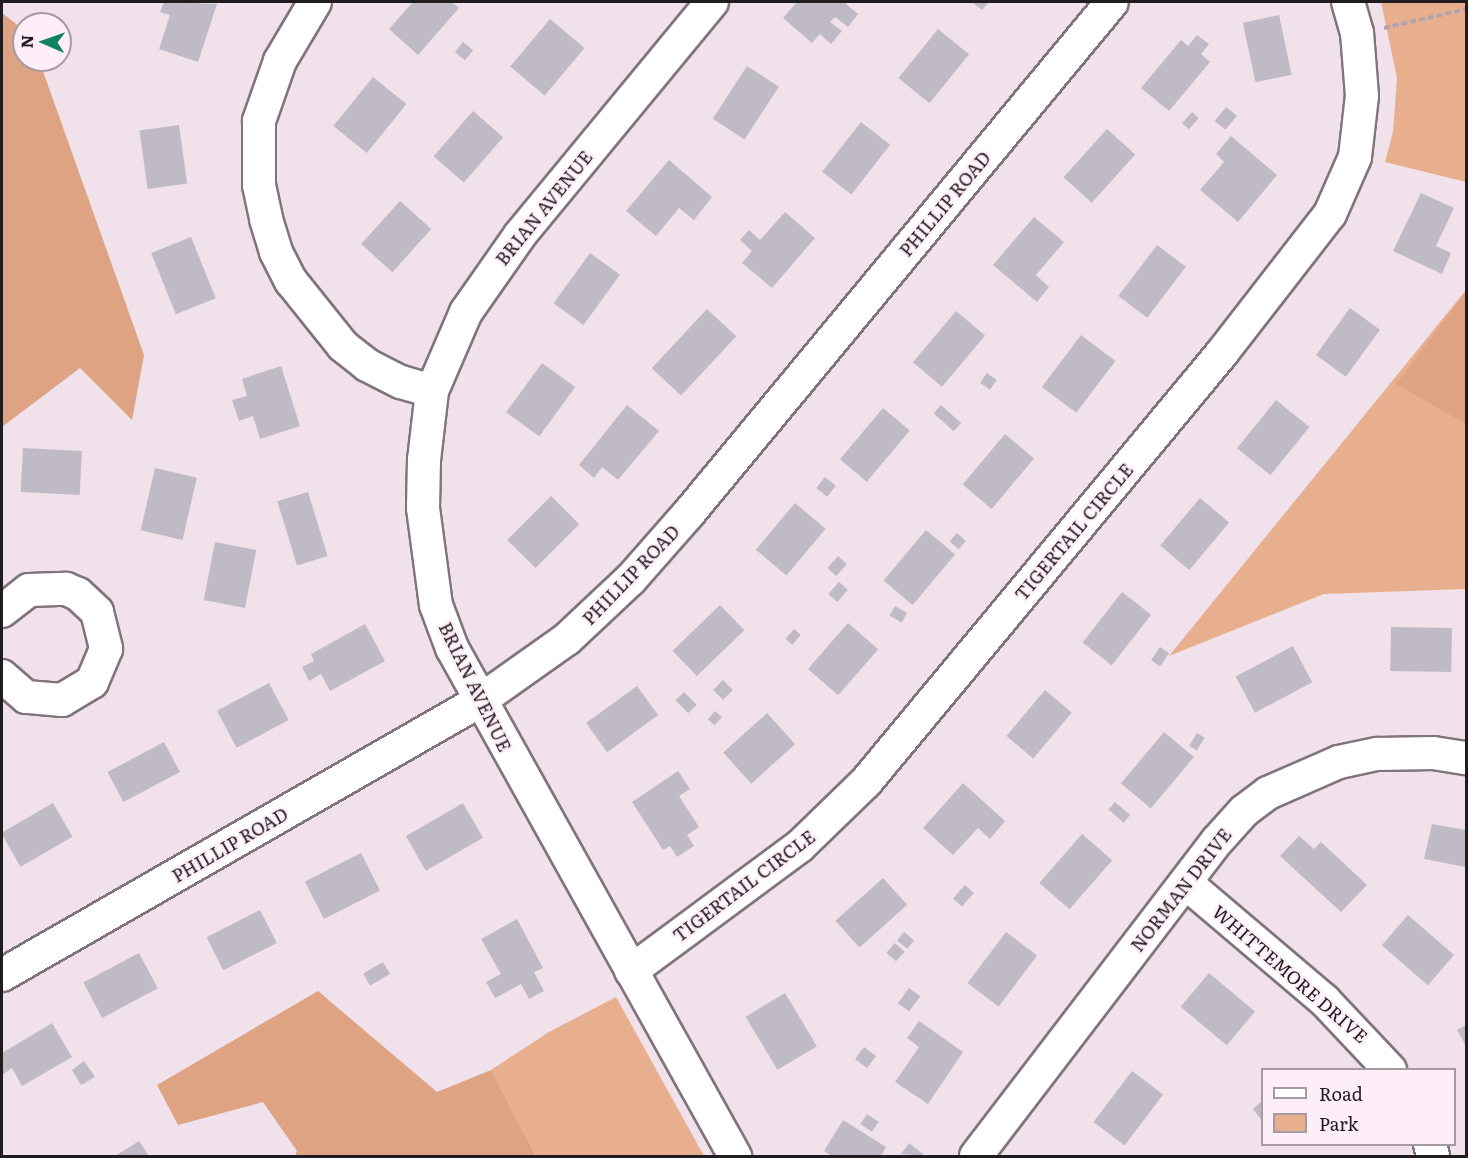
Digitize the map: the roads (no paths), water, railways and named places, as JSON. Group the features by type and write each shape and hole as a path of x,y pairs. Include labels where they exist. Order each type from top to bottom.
{"street":[{"path":"315,2 280,61 259,121 259,185 273,241 291,281 343,346 384,374 432,390"},
{"name":"BRIAN AVENUE","path":"712,2 488,279 466,312 432,390 424,460 428,566 436,605 452,648 478,702 735,1156"},
{"name":"PHILLIP ROAD","path":"2,975 478,702 567,639 632,579 1112,2"},
{"name":"TIGERTAIL CIRCLE","path":"631,971 800,846 866,782 1222,353 1330,214 1355,157 1362,96 1357,33 1348,2"},
{"path":"2,611 29,590 47,586 66,589 78,594 96,612 106,649 92,682 62,700 26,697 2,676"},
{"name":"NORMAN DRIVE","path":"976,1156 1244,811 1299,777 1339,762 1378,754 1433,753 1467,758"},
{"name":"WHITTEMORE DRIVE","path":"1186,883 1325,1001 1388,1068"}]}
